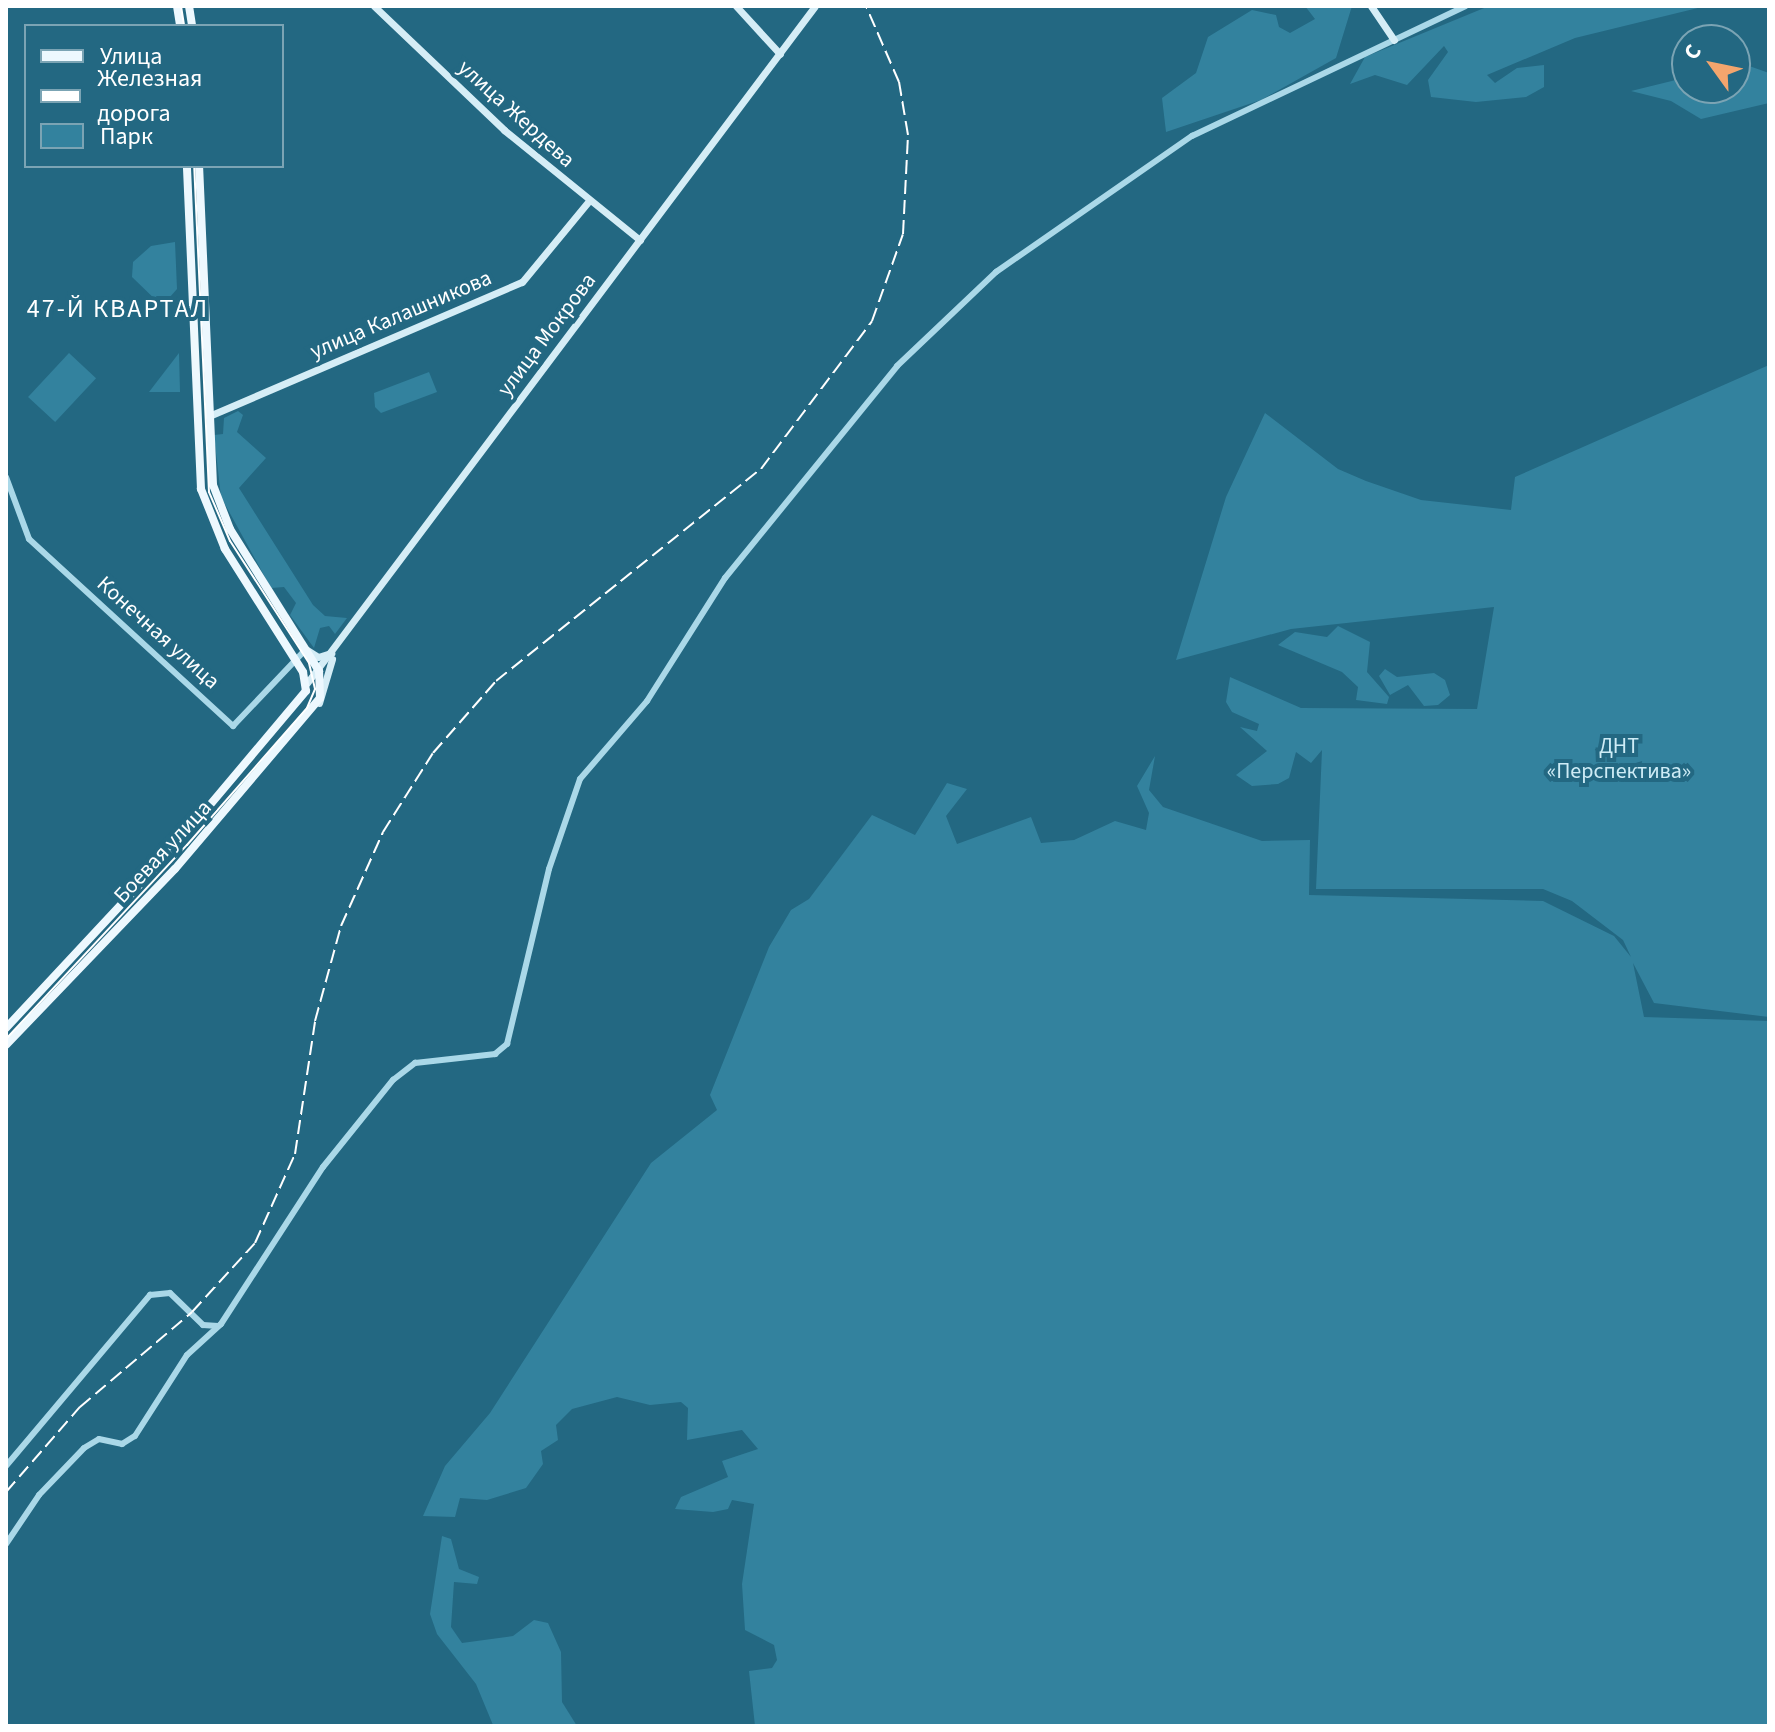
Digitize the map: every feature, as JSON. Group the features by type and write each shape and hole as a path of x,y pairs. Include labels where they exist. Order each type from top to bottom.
{"main road":[{"name":"улица Жердева","path":"374,6 588,202 640,240"},
{"path":"736,6 780,54"},
{"name":"улица Мокрова","path":"306,687 815,6"},
{"path":"1371,6 1394,40"},
{"path":"187,168 201,489 212,523 296,659 306,687"},
{"path":"199,168 213,485 224,517 319,671 315,708"},
{"name":"улица Калашникова","path":"209,416 522,282 588,202"},
{"path":"306,649 318,657 336,649"},
{"path":"315,708 327,690 336,649"},
{"name":"Боевая улица","path":"6,1028 93,935 306,687"},
{"name":"Боевая улица","path":"6,1045 315,708"},
{"path":"93,935 101,944"}],"street":[{"path":"6,1544 39,1495 84,1448 99,1439 128,1443 187,1355 207,1342 221,1324 365,1110 415,1063 495,1054 507,1044 549,869 580,779 647,701 725,578 897,366 996,272 1192,136 1466,6"},
{"name":"улица Калашникова","path":"196,419 209,416"},
{"name":"Конечная улица","path":"6,477 29,539 233,726 306,649"},
{"path":"6,1466 150,1295 170,1293 203,1325 207,1342"},
{"path":"203,1325 221,1324"}],"green space":[{"path":"1305,6 1352,6 1336,58 1261,100 1166,132 1162,98 1196,73 1208,37 1252,10 1276,15 1279,27 1290,33 1315,19"},
{"path":"1489,6 1706,6 1575,38 1487,75 1495,83 1517,68 1544,65 1544,87 1526,97 1476,102 1431,97 1428,80 1448,52 1444,46 1407,85 1375,75 1350,84 1365,57"},
{"path":"1751,67 1769,73 1769,103 1701,119 1676,104 1751,104"},
{"path":"1671,81 1671,101 1631,91"},
{"path":"175,242 177,289 162,306 132,277 133,262 151,246"},
{"path":"69,353 96,378 55,422 28,397"},
{"path":"179,353 180,392 149,392"},
{"name":"ДНТ «Перспектива»","path":"1769,365 1769,1017 1654,1003 1633,963 1644,1017 1769,1021 1769,1726 755,1726 749,1671 772,1668 777,1660 774,1645 745,1630 742,1584 754,1504 732,1500 728,1509 713,1512 675,1509 681,1497 728,1477 722,1461 758,1449 742,1430 687,1440 688,1408 681,1402 650,1405 617,1397 572,1409 556,1425 558,1440 541,1451 543,1464 526,1488 487,1500 460,1498 455,1517 423,1516 445,1466 490,1413 651,1163 717,1110 710,1095 769,947 791,910 809,899 872,815 915,835 947,783 967,789 946,816 957,844 1031,817 1041,843 1074,840 1115,821 1146,830 1149,813 1137,786 1155,756 1149,790 1163,807 1262,841 1310,840 1309,895 1543,901 1614,936 1631,957 1623,940 1572,901 1543,889 1316,889 1322,750 1311,763 1296,752 1289,778 1278,784 1252,786 1236,775 1267,751 1240,727 1257,731 1259,724 1232,712 1226,702 1230,677 1301,708 1477,709 1494,607 1291,629 1176,660 1226,497 1265,413 1338,469 1366,481 1421,500 1511,510 1515,477"},
{"path":"429,372 437,392 381,413 375,407 374,393"},
{"path":"238,411 243,415 237,432 266,458 239,488 313,605 325,616 347,618 335,634 329,626 320,628 314,648 290,615 296,603 284,587 271,588 221,497 214,435 223,434 224,418"},
{"path":"1338,626 1370,642 1367,672 1389,697 1387,704 1356,700 1358,687 1342,672 1278,645 1295,632 1327,637"},
{"path":"1385,669 1397,677 1434,673 1445,680 1450,695 1438,705 1424,706 1408,685 1390,695 1379,676"},
{"path":"442,1536 451,1539 459,1569 479,1577 477,1584 454,1582 451,1627 462,1643 513,1636 534,1620 548,1623 561,1652 562,1702 577,1726 493,1725 476,1684 437,1634 430,1614"}],"tram line":[{"path":"181,6 184,24"},
{"path":"6,1039 187,845 307,708 315,689 309,663 230,541 209,492 194,168"}],"railway":[{"path":"6,1492 80,1407 192,1312 255,1243 295,1154 315,1021 341,926 383,832 433,753 496,681 761,469 872,321 903,234 908,135 899,82 866,6"}],"district":[{"name":"47-Й КВАРТАЛ","path":"118,309"}]}
